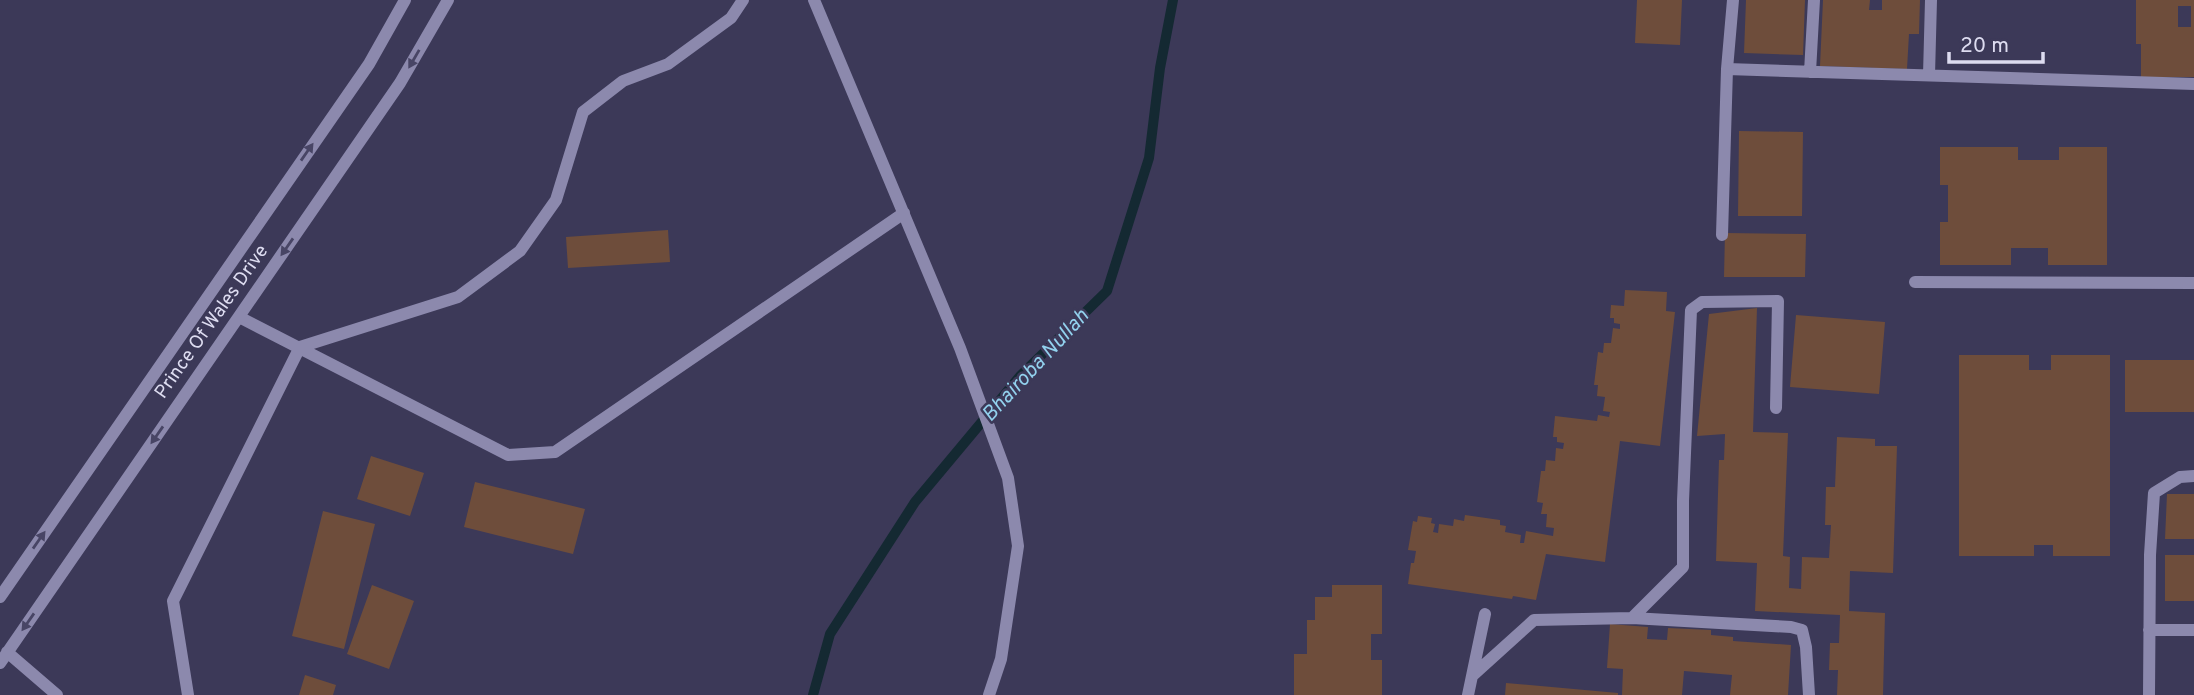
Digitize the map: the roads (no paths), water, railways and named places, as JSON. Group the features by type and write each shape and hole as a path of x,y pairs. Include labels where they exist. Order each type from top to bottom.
{"street":[{"name":"Prince Of Wales Drive","path":"0,597 369,64 405,0"},
{"name":"Prince Of Wales Drive","path":"4,657 400,83 448,0"},
{"path":"188,695 173,601 300,347 458,298 520,251 556,200 583,112 624,81 668,64 731,18 743,0"},
{"path":"814,0 960,348 1008,478 1018,547 1001,659 989,695"},
{"path":"1722,235 1727,69 1733,0"},
{"path":"1810,72 1814,0"},
{"path":"1928,75 1931,0"},
{"path":"1727,69 2194,84"},
{"path":"239,317 508,455 555,452 904,213"},
{"path":"1915,282 2194,283"},
{"path":"1632,618 1683,567 1691,310 1702,302 1778,301 1776,408"},
{"path":"2149,695 2154,494 2180,477 2194,476"},
{"path":"1468,695 1485,614"},
{"path":"1472,676 1534,620 1632,618 1791,626 1802,630 1807,647 1809,695"},
{"path":"2149,630 2194,630"},
{"path":"4,657 57,695"}],"waterway":[{"name":"Bhairoba Nullah","path":"813,695 830,634 915,502 1021,375 1107,291 1149,158 1160,68 1173,0"}]}
